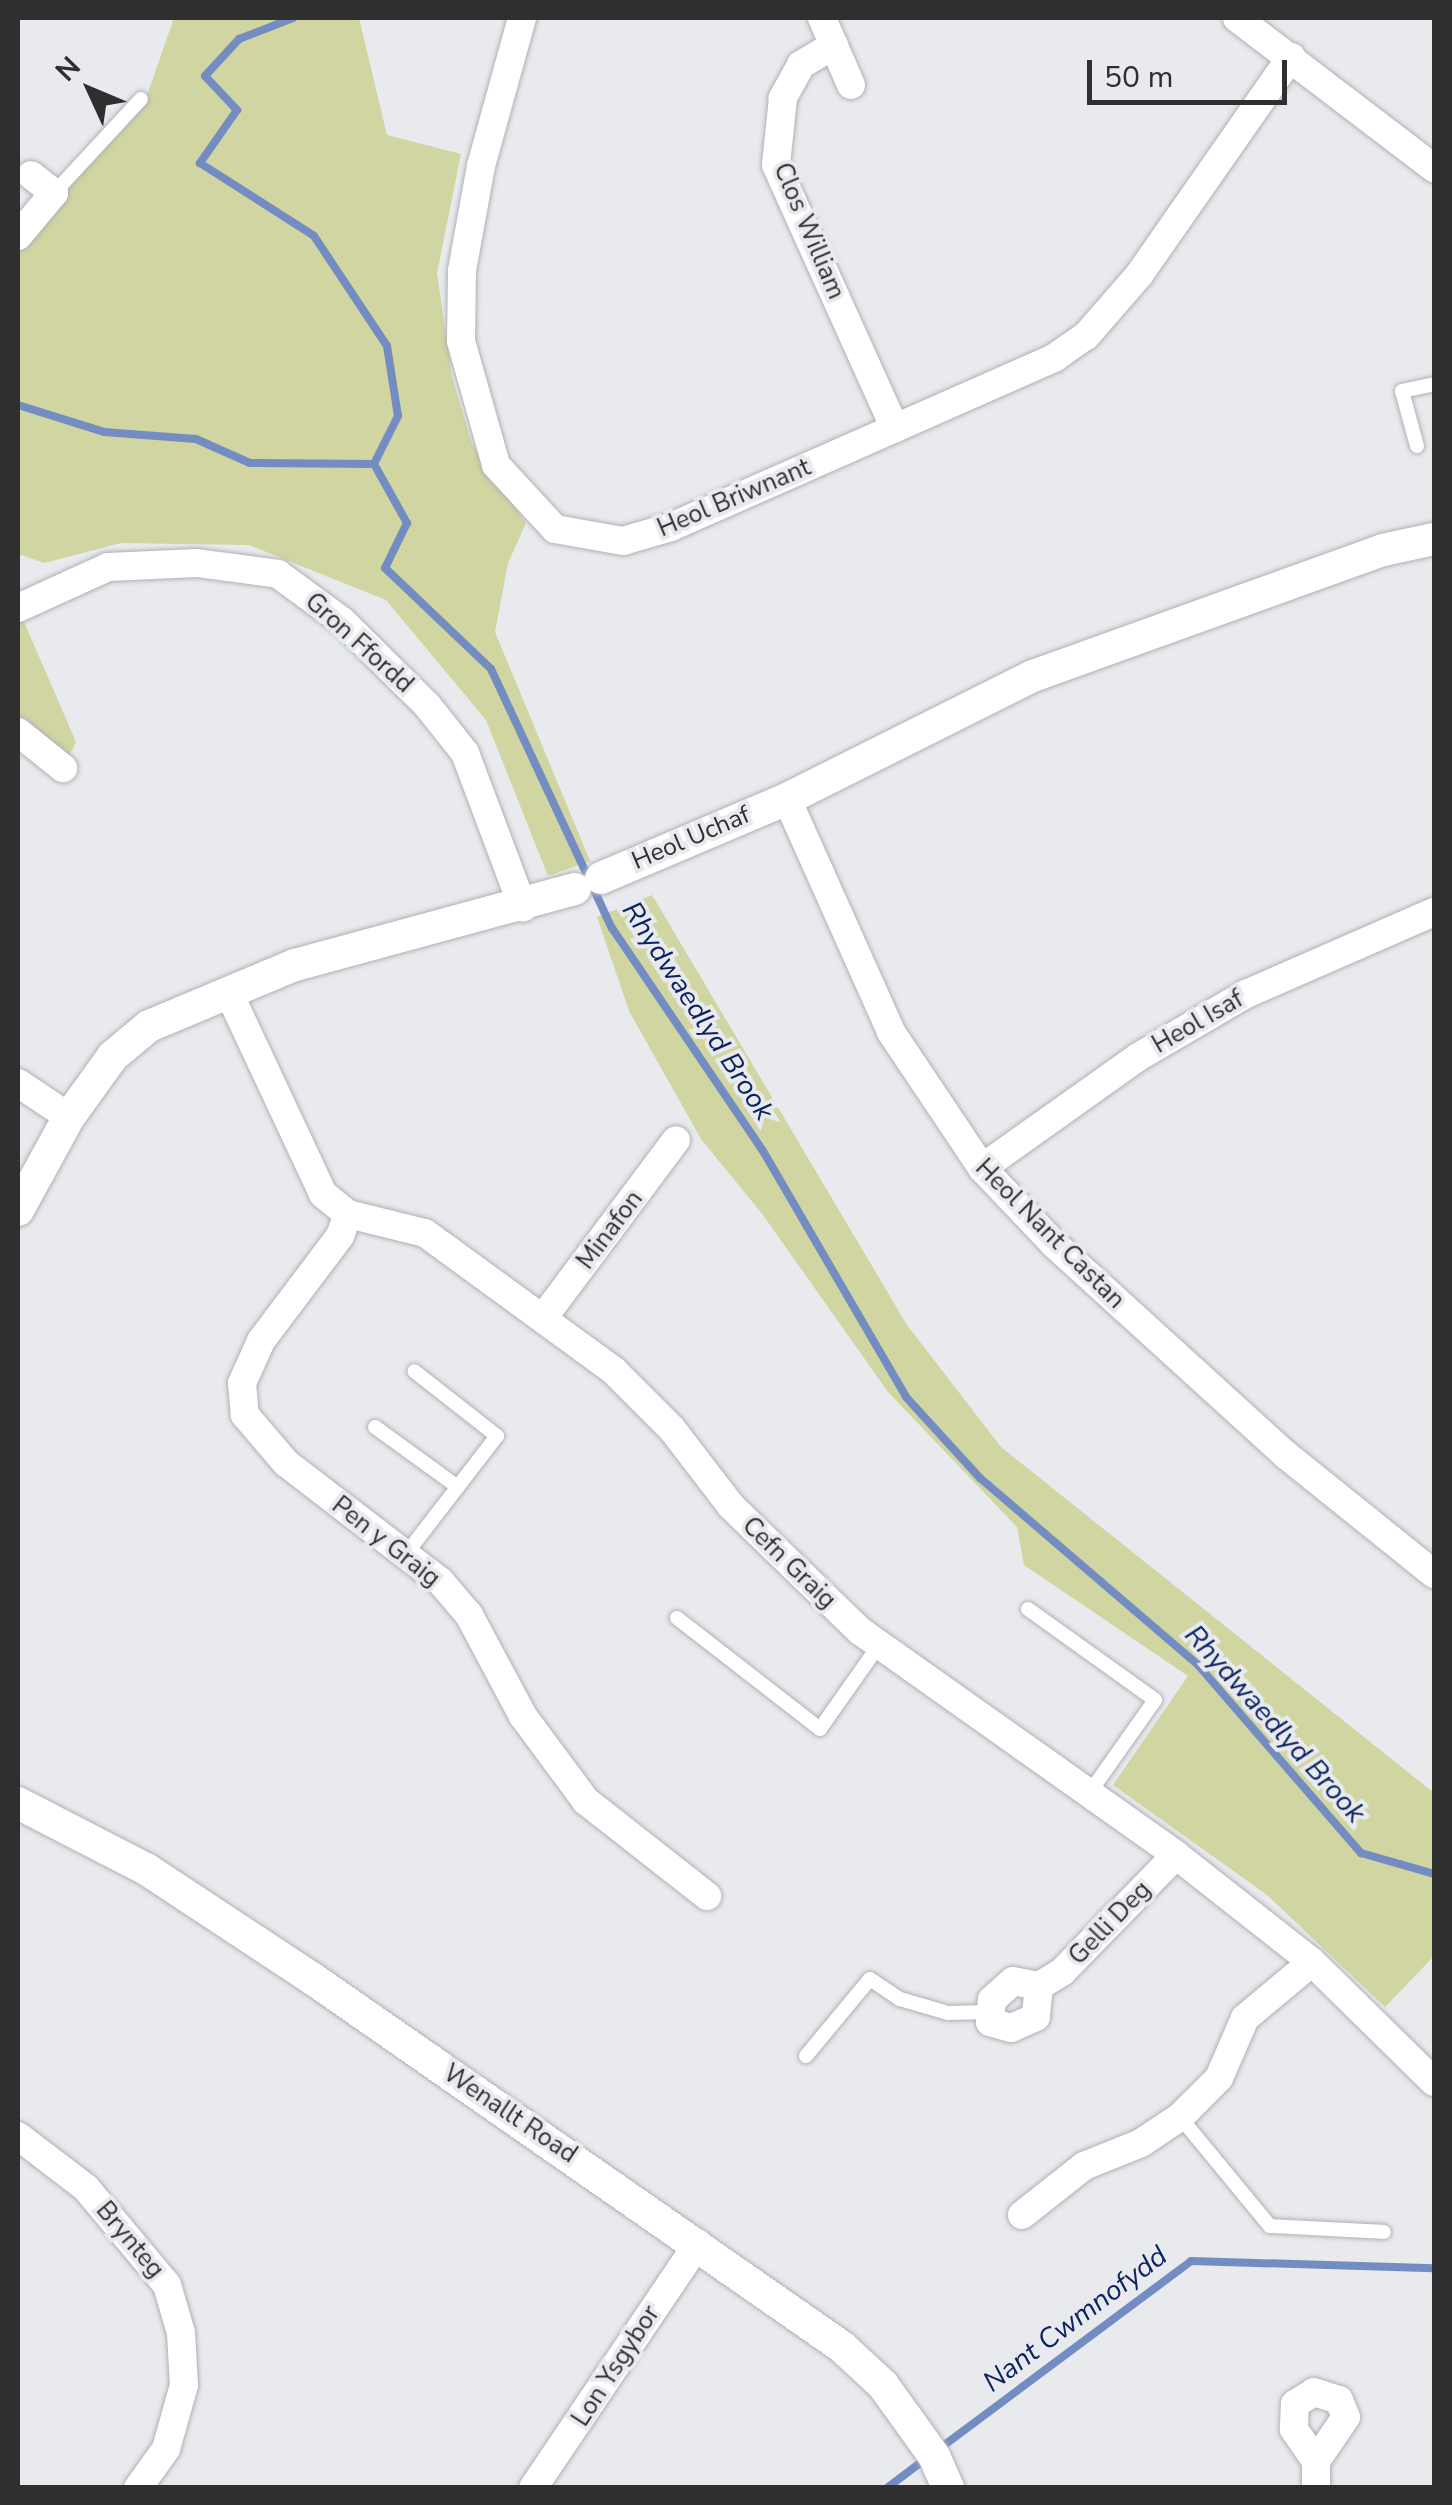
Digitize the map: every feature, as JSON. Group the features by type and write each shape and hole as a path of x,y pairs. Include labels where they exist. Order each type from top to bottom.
{"street":[{"name":"Heol Briwnant","path":"522,18 482,166 462,272 461,341 496,465 554,529 624,541 671,528 1054,358 1086,336 1139,276 1292,57"},
{"path":"822,18 852,85"},
{"path":"1237,18 1434,168"},
{"name":"Clos William","path":"834,45 801,64 783,98 776,165 895,428"},
{"path":"18,236 54,193 31,175"},
{"name":"Heol Uchaf","path":"18,1210 68,1117 113,1056 149,1026 295,965 523,907 588,883 786,799 1032,676 1345,562 1434,539"},
{"name":"Gron Ffordd","path":"18,608 108,567 197,563 278,574 342,621 427,705 464,753 523,907"},
{"path":"18,732 63,768"},
{"name":"Heol Nant Castan","path":"786,799 891,1032 982,1168 1054,1244 1286,1455 1434,1574"},
{"name":"Heol Isaf","path":"982,1168 1138,1057 1246,994 1434,912"},
{"path":"228,991 298,1150 323,1194 348,1214"},
{"path":"18,1083 68,1117"},
{"name":"Minafon","path":"543,1318 676,1140"},
{"name":"Cefn Graig","path":"348,1214 426,1233 614,1370 801,1579 880,1645 1176,1855 1312,1962 1434,2082"},
{"name":"Pen y Graig","path":"348,1214 340,1236 261,1341 242,1383 245,1415 286,1463 406,1554 469,1615 522,1716 586,1801 708,1896"},
{"name":"Wenallt Road","path":"18,1803 146,1869 698,2243 842,2347 882,2385 934,2456 948,2488"},
{"name":"Gelli Deg","path":"989,2012 992,2000 1014,1981 1039,1986 1062,1972 1176,1855"},
{"path":"1022,2215 1084,2166 1141,2143 1180,2117 1219,2078 1245,2018 1312,1962"},
{"name":"Brynteg","path":"18,2136 86,2188 167,2285 181,2333 184,2384 166,2449 138,2488"},
{"name":"Lon Ysgybor","path":"533,2488 698,2243"}],"lane":[{"path":"54,193 141,99"},
{"path":"1416,446 1402,391 1434,384"},
{"path":"406,1554 497,1436 414,1371"},
{"path":"376,1427 458,1487"},
{"path":"1028,1609 1155,1700 1090,1792"},
{"path":"677,1618 820,1729 880,1645"},
{"path":"806,2056 870,1979 900,1998 948,2013 989,2012"},
{"path":"1180,2117 1270,2226 1384,2232"}],"green space":[{"path":"174,18 359,18 387,135 461,154 437,273 452,377 472,444 526,523 508,563 495,632 590,861 548,876 486,720 386,600 249,545 121,543 44,563 18,554 18,236 145,101"},
{"path":"18,608 76,742 63,768 18,732"},
{"path":"652,895 907,1325 1001,1447 1434,1793 1434,1956 1385,2007 1267,1895 1113,1785 1188,1676 1024,1565 1017,1527 888,1392 763,1215 701,1139 629,1011 597,917"}],"waterway":[{"name":"Rhydwaedlyd Brook","path":"293,18 239,39 205,76 237,110 200,163 314,236 387,346 398,416 374,464 407,523 385,568 491,669 612,928 763,1151 906,1397 980,1478 1198,1665 1361,1853 1434,1874"},
{"path":"18,405 104,432 196,439 250,463 374,464"},
{"name":"Nant Cwmnofydd","path":"939,2449 1191,2261 1434,2268"},
{"name":"Nant Cwmnofydd","path":"887,2488 924,2460"}]}
